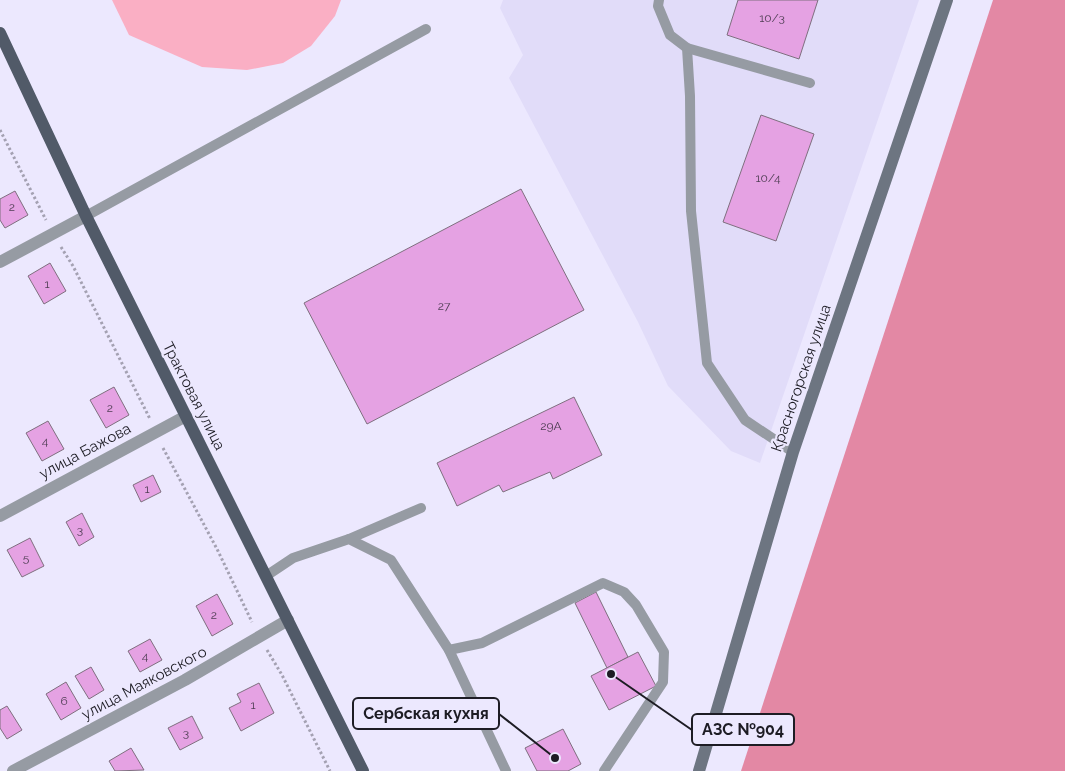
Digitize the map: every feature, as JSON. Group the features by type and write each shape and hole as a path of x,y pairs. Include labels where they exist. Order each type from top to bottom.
{"main road":[{"name":"Трактовая улица","path":"0,33 86,216 363,771"}],"street":[{"name":"Красногорская улица","path":"699,771 793,452 947,0"},
{"path":"0,262 86,216"},
{"name":"улица Бажова","path":"0,516 186,416"},
{"name":"улица Маяковского","path":"13,771 185,680 288,620"}],"lane":[{"path":"659,0 658,6 670,35 687,48 810,83"},
{"path":"86,216 426,29"},
{"path":"687,48 690,96 691,211 707,363 745,420 793,452"},
{"path":"266,576 293,558 349,538 421,508"},
{"path":"349,538 390,560 450,650 506,771"},
{"path":"450,650 482,643 603,583 624,592 636,605 664,652 662,682 604,771"}],"path":[{"path":"0,130 53,233 73,266 148,415 154,432 217,549 260,637 282,675 330,771"}],"shaded area":[{"path":"112,0 341,0 335,16 311,46 283,63 247,70 202,67 129,35"},
{"path":"503,0 919,0 760,463 731,451 668,386 638,322 509,78 523,55 500,8"},
{"path":"993,0 1065,0 1065,771 741,771"}],"building":[{"path":"738,0 818,0 799,59 727,35"},
{"path":"761,115 814,134 776,241 723,222"},
{"path":"521,189 584,310 367,424 304,303"},
{"path":"15,191 28,215 5,228 0,220 0,199"},
{"path":"50,263 66,291 44,304 28,276"},
{"path":"114,387 129,415 106,428 90,400"},
{"path":"574,397 602,455 553,479 550,472 503,492 499,485 457,506 437,463"},
{"path":"48,421 64,449 42,461 26,433"},
{"path":"153,475 161,492 141,502 133,485"},
{"path":"82,513 94,537 79,546 66,522"},
{"path":"30,538 44,566 22,577 7,550"},
{"path":"596,592 628,657 607,668 575,603"},
{"path":"217,594 233,624 212,636 196,606"},
{"path":"150,639 162,660 140,672 128,651"},
{"path":"638,652 656,686 609,710 591,676"},
{"path":"91,667 104,690 89,699 75,676"},
{"path":"66,682 81,708 61,720 46,694"},
{"path":"259,683 274,713 241,731 229,708 241,702 237,694"},
{"path":"7,706 22,730 7,739 0,728 0,710"},
{"path":"192,716 203,738 180,750 168,728"},
{"path":"563,729 581,764 568,771 537,771 525,748"},
{"path":"131,748 144,770 115,771 109,761"}],"place":[{"name":"АЗС №904","path":"611,674"},
{"name":"Сербская кухня","path":"555,758"}]}
